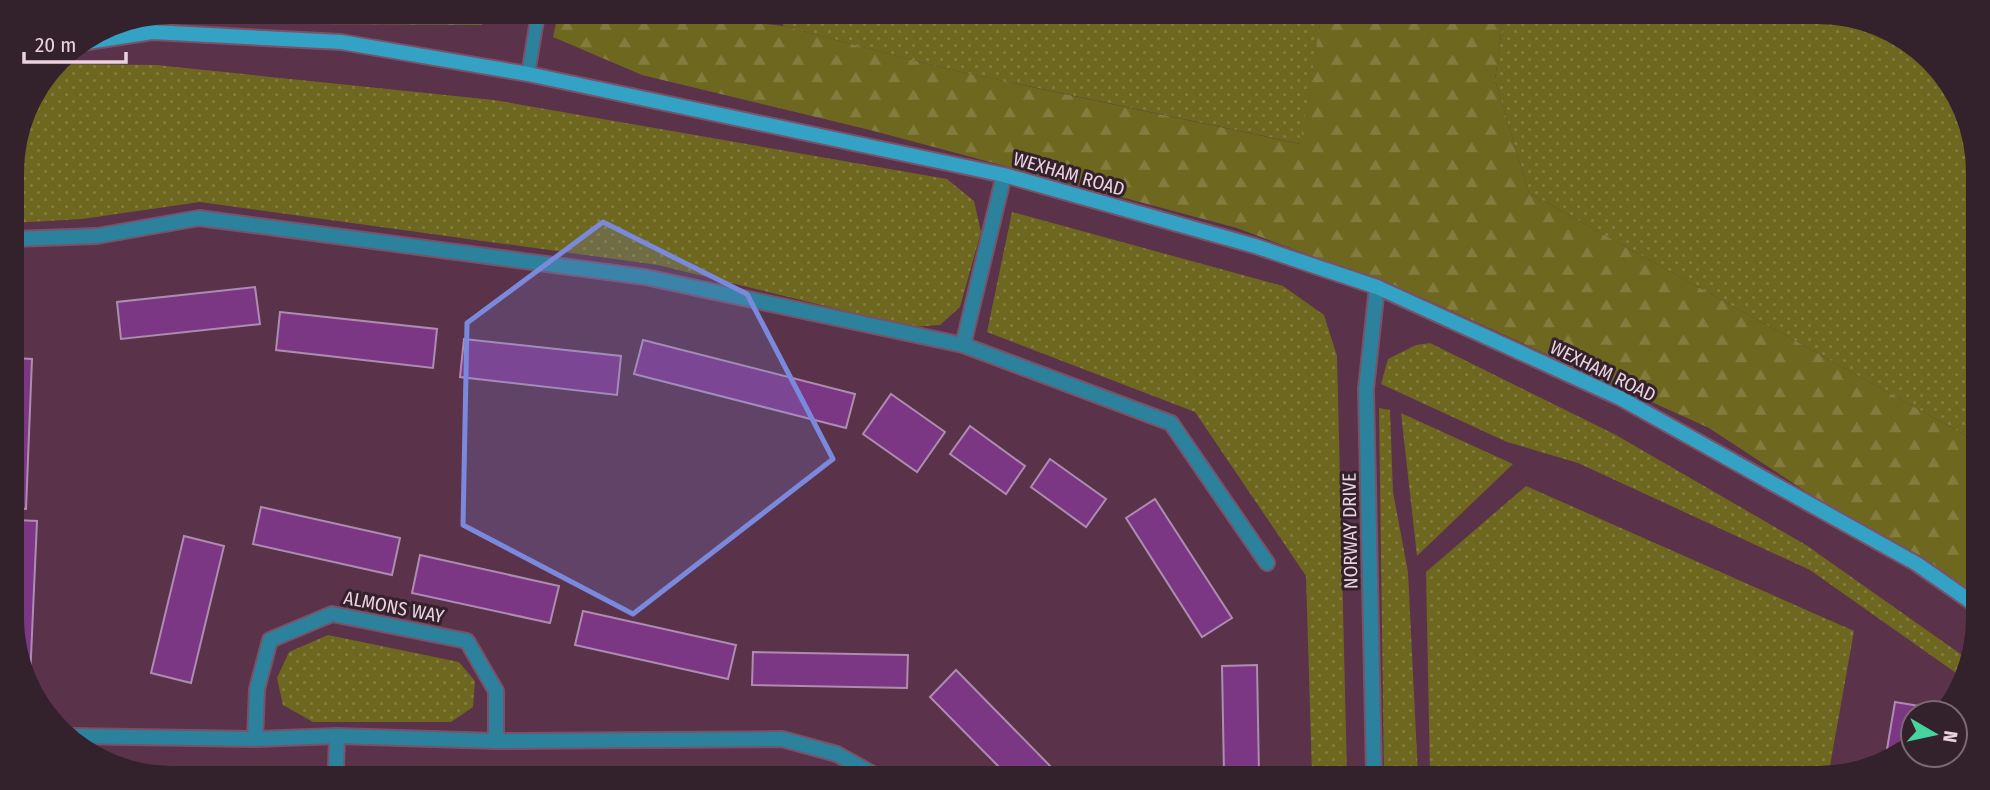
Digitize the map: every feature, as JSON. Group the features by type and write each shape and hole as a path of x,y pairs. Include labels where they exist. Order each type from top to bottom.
{"street":[{"name":"WEXHAM ROAD","path":"111,38 152,32 341,42 528,74 1004,175 1255,246 1377,287 1620,398 1917,564 1966,598"},
{"path":"963,345 1004,175"},
{"path":"25,239 97,236 199,218 645,277 963,345 1171,423 1267,563"},
{"name":"NORWAY DRIVE","path":"1374,765 1366,389 1377,287"},
{"name":"ALMONS WAY","path":"255,739 257,689 270,640 332,614 467,641 496,691 496,741"},
{"path":"84,736 255,739 337,736 496,741 782,739 837,754 858,766"},
{"path":"336,766 337,736"}],"lane":[{"path":"528,74 536,25"}],"highlighted area":[{"path":"603,222 747,294 833,459 633,614 463,525 467,323"}],"green space":[{"path":"1320,24 1301,144 947,69 783,26"},
{"path":"1320,24 1502,24 1495,80 1529,193 1966,436 1966,602 1877,538 1709,428 1423,298 1237,228 870,130 642,75 553,37 556,25 783,26 947,69 1300,144"},
{"path":"1502,24 1817,24 1865,32 1900,49 1935,82 1946,99 1960,134 1964,153 1966,436 1529,193 1495,80"},
{"path":"72,64 156,65 494,100 947,179 974,201 981,232 960,307 940,325 911,327 658,265 200,202 82,219 25,222 25,163 30,134 49,90"},
{"path":"1012,212 1283,286 1324,315 1337,356 1347,765 1312,765 1306,576 1195,412 987,332"},
{"path":"1430,343 1616,435 1806,545 1961,654 1955,672 1810,570 1578,463 1507,442 1381,384 1388,359 1416,345"},
{"path":"1379,408 1390,410 1393,492 1408,572 1418,765 1384,765"},
{"path":"1401,413 1513,464 1417,556"},
{"path":"1526,486 1854,631 1830,765 1430,765 1426,572"},
{"path":"328,635 459,662 475,681 473,707 451,722 313,722 283,705 277,678 289,652"}],"building":[{"path":"255,287 260,324 121,339 117,302"},
{"path":"280,312 437,329 433,368 276,350"},
{"path":"464,339 621,356 617,395 460,377"},
{"path":"643,340 855,394 846,428 634,374"},
{"path":"25,359 32,359 24,509"},
{"path":"891,394 945,432 917,472 863,434"},
{"path":"970,426 1025,466 1006,494 950,454"},
{"path":"1050,459 1106,499 1086,527 1031,487"},
{"path":"1155,499 1232,618 1202,637 1126,518"},
{"path":"261,507 400,538 392,575 253,544"},
{"path":"24,520 37,521 31,661 24,617"},
{"path":"184,536 224,546 191,683 151,673"},
{"path":"420,555 559,586 550,623 412,593"},
{"path":"583,611 736,645 728,679 575,645"},
{"path":"753,652 908,655 907,688 752,685"},
{"path":"1257,665 1259,765 1224,765 1222,666"},
{"path":"956,670 1050,765 998,766 930,697"},
{"path":"1895,702 1899,703 1899,741 1887,748"}]}
